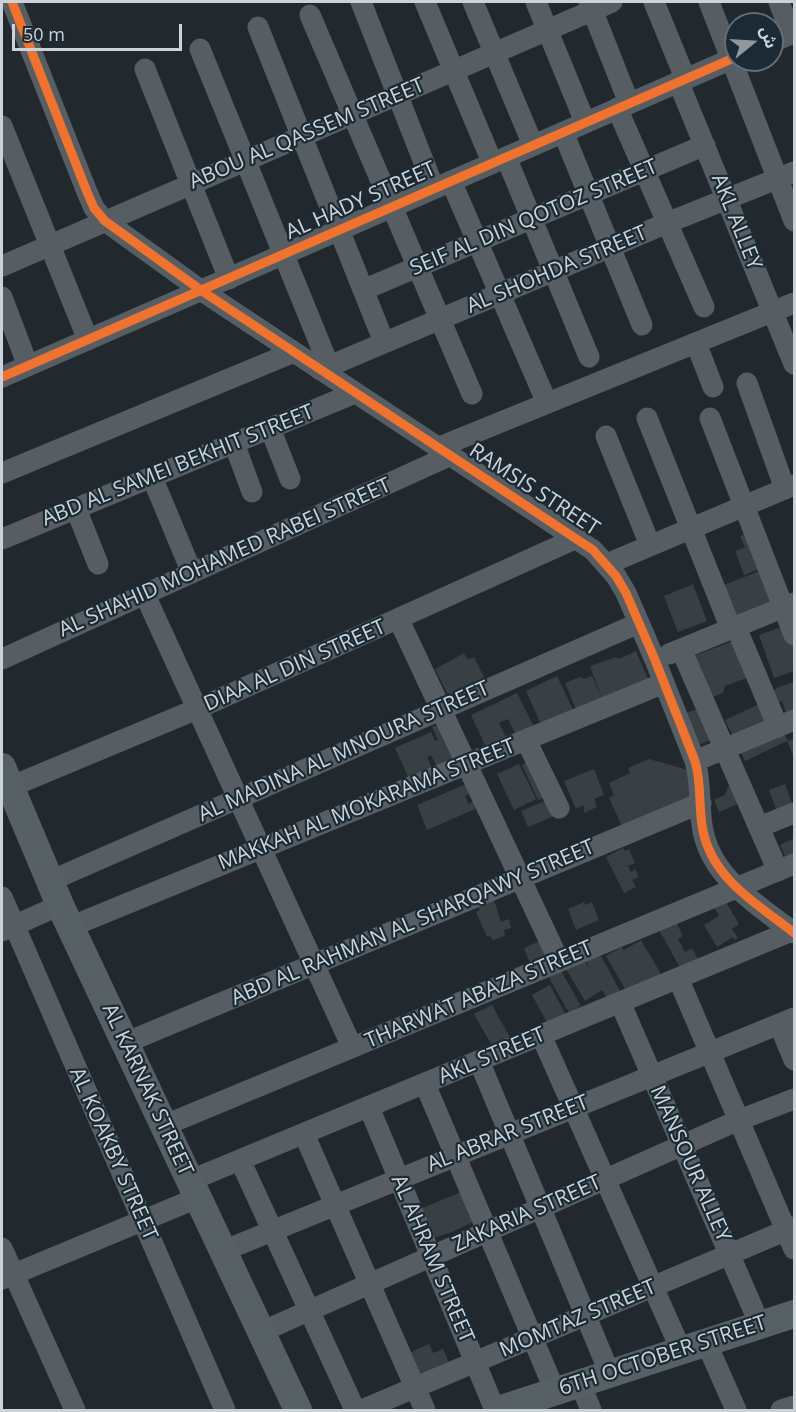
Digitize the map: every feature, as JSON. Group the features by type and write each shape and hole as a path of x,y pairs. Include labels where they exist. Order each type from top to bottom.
{"street":[{"path":"12,2 87,192 94,208 105,221"},
{"path":"361,2 397,94 442,184 477,242 547,404"},
{"path":"425,2 454,70 532,219 589,357"},
{"path":"472,2 532,145"},
{"path":"536,2 585,122"},
{"name":"ABOU AL QASSEM STREET","path":"2,266 547,30 590,6 612,2"},
{"name":"AKL ALLEY","path":"654,2 705,146 795,364"},
{"path":"709,2 724,36"},
{"path":"779,2 786,37"},
{"path":"590,6 644,171 704,307"},
{"path":"310,15 472,394"},
{"path":"258,27 384,342"},
{"path":"200,49 284,255 325,368"},
{"name":"AL HADY STREET","path":"2,377 724,62"},
{"path":"145,69 229,279"},
{"path":"740,72 786,175 795,220"},
{"path":"2,126 88,340"},
{"path":"563,132 642,325"},
{"name":"SEIF AL DIN QOTOZ STREET","path":"363,290 705,146"},
{"name":"AL SHOHDA STREET","path":"325,368 786,175"},
{"name":"RAMSIS STREET","path":"105,221 202,291 294,352 325,368 355,393 577,538 607,564 616,576 639,623 695,761 699,777 703,830 718,867 736,888 794,931"},
{"path":"2,297 28,366"},
{"name":"AL SHAHID MOHAMED RABEI STREET","path":"2,659 145,595 547,404 795,303"},
{"path":"696,343 713,387"},
{"path":"2,473 294,352"},
{"path":"607,564 790,487 747,383"},
{"name":"ABD AL SAMEI BEKHIT STREET","path":"2,539 355,393"},
{"path":"647,418 734,628 786,724 695,761"},
{"path":"710,418 744,506 789,605 795,635"},
{"path":"270,428 290,479"},
{"path":"606,436 650,546"},
{"path":"234,443 252,492"},
{"path":"152,477 192,573"},
{"path":"76,509 98,564"},
{"name":"DIAA AL DIN STREET","path":"6,777 197,709 577,538"},
{"path":"145,595 352,1047"},
{"path":"655,660 789,605"},
{"path":"399,620 559,961"},
{"name":"AL MADINA AL MNOURA STREET","path":"60,904 238,799 639,623"},
{"path":"681,649 759,827 786,867"},
{"name":"MAKKAH AL MOKARAMA STREET","path":"60,904 261,849 664,683"},
{"path":"526,740 559,808"},
{"name":"AL KARNAK STREET","path":"6,777 60,904 298,1410"},
{"name":"ABD AL RAHMAN AL SHARQAWY STREET","path":"125,1043 700,803"},
{"path":"759,827 795,813"},
{"name":"THARWAT ABAZA STREET","path":"163,1126 786,867"},
{"name":"AL KOAKBY STREET","path":"2,897 8,928 142,1219 225,1410"},
{"path":"8,928 60,904"},
{"name":"AKL STREET","path":"7,1276 142,1219 240,1160 794,931"},
{"path":"678,978 792,1236"},
{"name":"MANSOUR ALLEY","path":"620,1002 760,1325"},
{"path":"787,1021 795,1060"},
{"name":"AL ABRAR STREET","path":"223,1251 787,1021"},
{"path":"541,1035 653,1287 736,1410"},
{"path":"479,1061 610,1374"},
{"path":"425,1084 532,1338 568,1387 591,1410"},
{"name":"ZAKARIA STREET","path":"261,1332 739,1120 795,1099"},
{"name":"AL AHRAM STREET","path":"369,1107 496,1410"},
{"path":"304,1134 425,1410"},
{"path":"240,1160 355,1410"},
{"name":"MOMTAZ STREET","path":"362,1410 730,1255 792,1236"},
{"path":"2,1248 7,1276 75,1410"},
{"name":"6TH OCTOBER STREET","path":"496,1410 795,1314"},
{"path":"781,1410 795,1406"}],"building":[{"path":"751,531 765,567 744,575 735,551 745,547 740,536"},
{"path":"767,568 782,604 738,621 724,585"},
{"path":"693,584 707,621 678,632 664,596"},
{"path":"790,624 794,637 794,671 774,678 759,635"},
{"path":"746,636 760,673 725,686 723,693 708,699 691,657"},
{"path":"636,651 651,686 602,699 590,666 616,657 619,659"},
{"path":"464,653 468,660 474,657 488,685 452,703 435,669"},
{"path":"557,676 576,716 544,731 526,691"},
{"path":"592,676 605,706 579,717 565,683 580,677 584,679"},
{"path":"794,682 794,716 788,718 782,701 772,704 769,699 776,688"},
{"path":"517,693 536,731 518,740 508,719 499,723 506,737 486,747 471,715"},
{"path":"768,700 788,741 794,738 794,757 787,741 745,761 725,720"},
{"path":"705,706 716,738 693,747 686,713"},
{"path":"444,722 461,758 438,769 431,755 427,757 434,773 411,783 395,748 431,732 435,741 438,740 432,727"},
{"path":"541,756 557,792 538,800 522,765"},
{"path":"649,759 688,770 700,801 630,844 609,798 614,795 609,783 630,773 628,768"},
{"path":"519,764 536,799 514,810 497,774"},
{"path":"594,769 604,795 594,799 597,807 584,813 584,805 576,809 564,781"},
{"path":"741,781 749,799 719,812 714,800 725,795 728,787"},
{"path":"471,782 475,791 465,796 468,804 479,799 482,806 427,830 417,805"},
{"path":"785,784 794,808 778,814 769,790"},
{"path":"561,794 568,810 528,827 521,811"},
{"path":"794,838 794,854 786,858 780,845"},
{"path":"623,848 625,851 629,849 635,863 628,866 631,872 635,869 639,877 632,880 636,887 624,893 606,857"},
{"path":"494,900 501,922 509,919 511,928 504,930 505,936 493,940 490,936 487,937 476,912 480,910 478,907"},
{"path":"725,900 739,924 732,929 738,938 734,940 733,937 717,947 704,925 719,916 714,907"},
{"path":"584,902 585,905 592,902 599,920 576,930 568,909"},
{"path":"675,920 683,936 678,939 685,952 692,948 699,961 682,971 659,930"},
{"path":"549,937 561,965 535,976 524,948"},
{"path":"641,940 661,974 628,994 606,956 622,947 624,950"},
{"path":"577,949 591,971 586,961 600,954 620,991 607,998 602,990 585,1001 560,959"},
{"path":"560,969 581,1006 569,1013 548,976"},
{"path":"550,985 568,1019 550,1028 532,995"},
{"path":"492,1005 513,1043 496,1053 474,1014"},
{"path":"461,1192 475,1221 430,1239 420,1209"},
{"path":"429,1344 433,1353 443,1349 449,1363 421,1375 411,1352"}],"cycle path":[{"path":"12,2 87,192 94,208 105,221 202,291 593,550 616,576 626,593 655,660 695,761 703,831 708,848 717,864 739,890 794,933"},
{"path":"2,377 724,62"}]}
